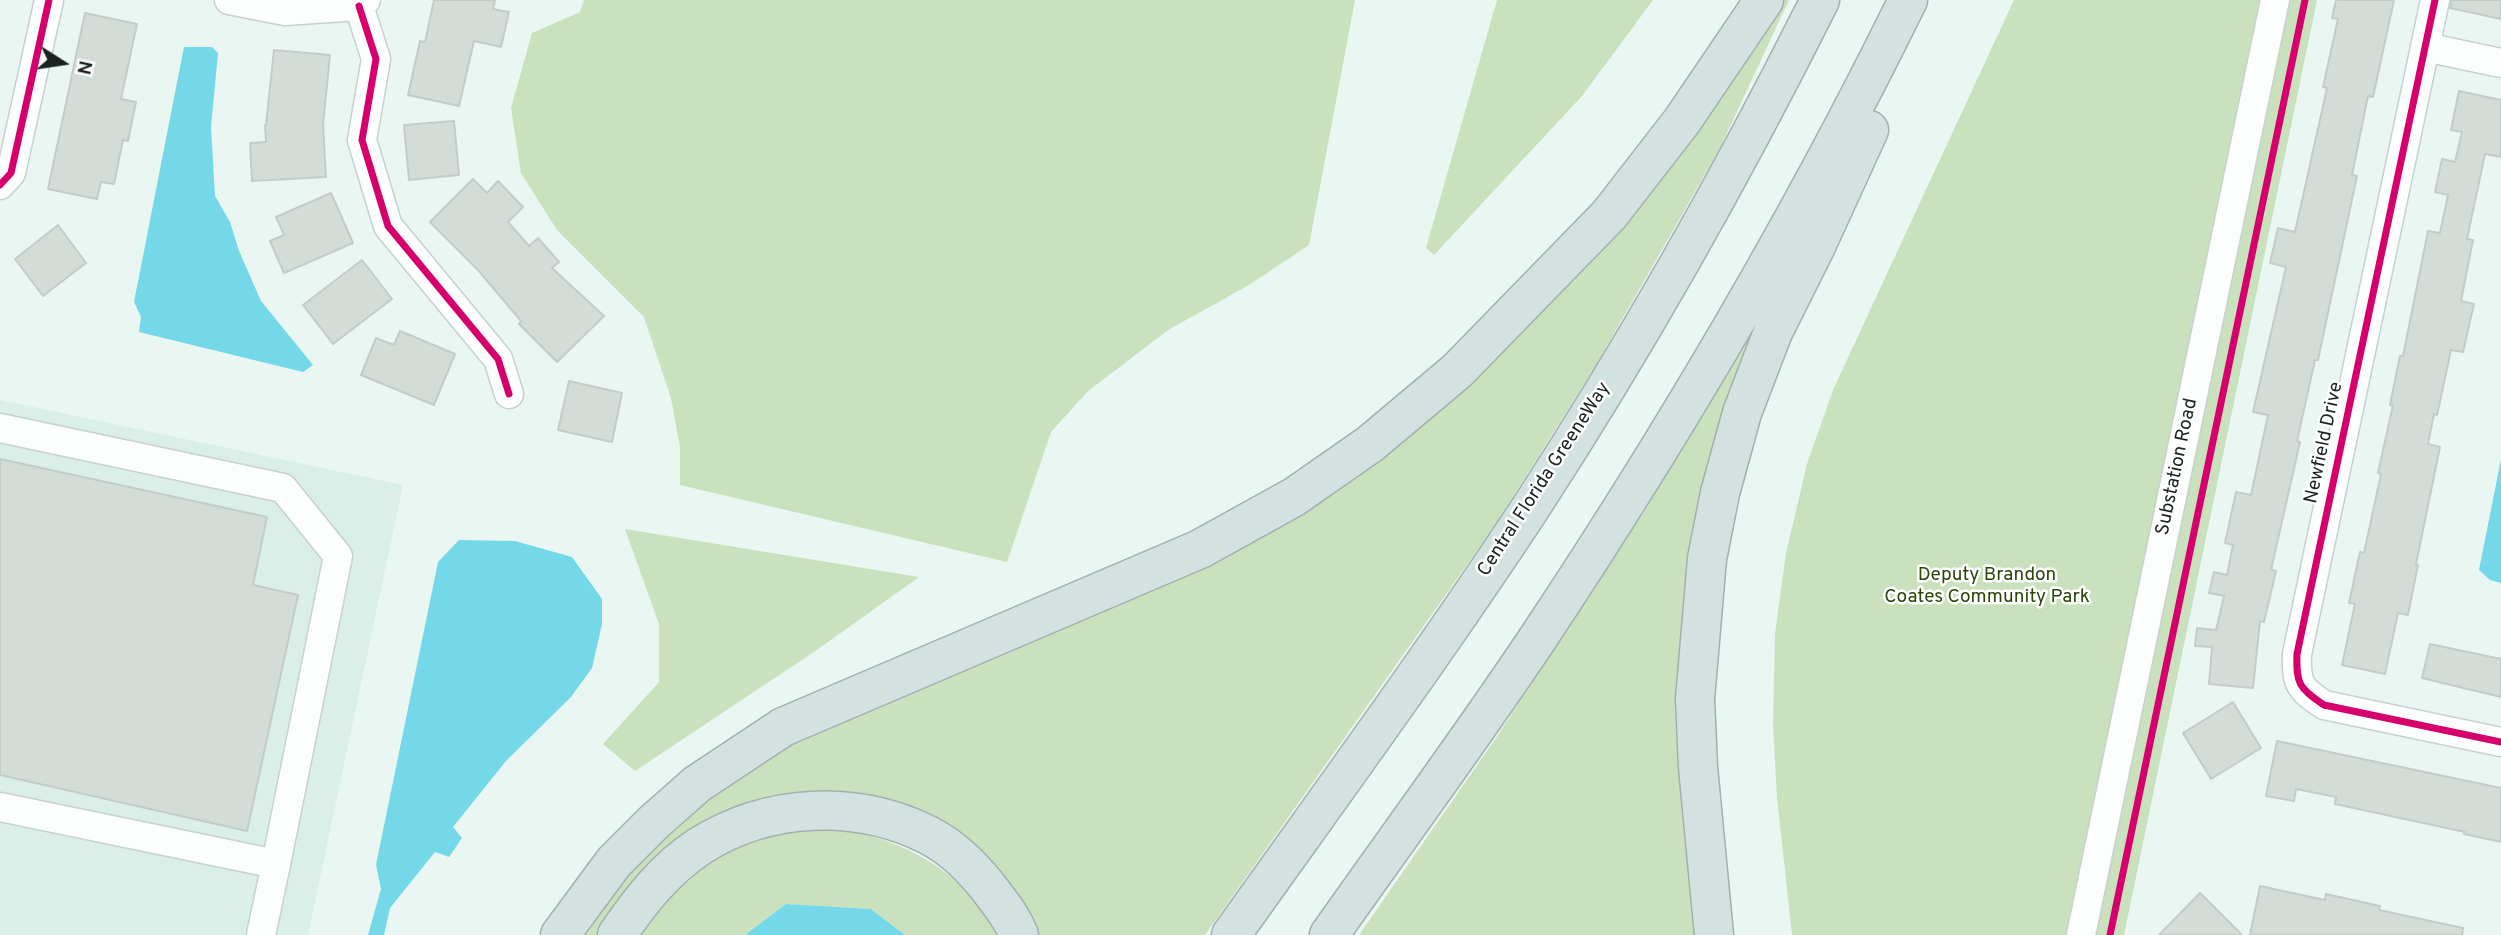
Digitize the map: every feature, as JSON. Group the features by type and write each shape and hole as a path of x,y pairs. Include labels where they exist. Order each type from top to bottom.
{"highway":[{"path":"560,935 614,862 654,822 697,784 783,727 1200,549 1294,497 1370,444 1457,371 1609,215 1682,121 1764,0"},
{"name":"Central Florida GreeneWay","path":"1231,935 1409,687 1586,420 1696,235 1820,0"},
{"path":"1329,935 1535,643 1652,462 1709,369 1809,192 1865,88 1908,0"},
{"path":"1714,935 1698,767 1695,699 1707,559 1720,493 1742,413 1773,332 1816,246 1929,0"},
{"path":"617,935 656,882 700,846 747,823 797,811 835,810 887,819 929,835 964,860 983,880 1014,921 1019,935"}],"street":[{"path":"0,185 11,173 49,0"},
{"path":"229,0 285,11 363,3 376,58 362,141 388,226 498,359 509,394"},
{"name":"Substation Road","path":"2081,935 2275,0"},
{"name":"Newfield Drive","path":"2435,0 2297,654 2297,675 2305,692 2324,705 2501,742"},
{"path":"2425,47 2501,63"},
{"path":"0,428 284,488 338,556 261,935"},
{"path":"0,807 276,864"}],"shaded area":[{"path":"0,400 403,485 308,935 0,935"}],"green space":[{"path":"584,0 1355,0 1309,245 1249,285 1168,330 1087,392 1051,432 1007,562 680,485 680,447 671,398 644,317 557,230 521,173 511,108 532,33 580,12"},
{"path":"1497,0 1653,0 1582,96 1434,255 1426,248"},
{"path":"1773,0 1789,0 1720,148 1596,365 1495,525 1205,935 1037,935 977,851 778,799 598,935 576,935 603,893 724,778 1414,422"},
{"name":"Deputy Brandon Coates Community Park","path":"2014,0 2317,0 2124,935 1792,935 1777,798 1773,724 1775,634 1786,553 1807,464 1833,390"},
{"path":"1789,268 1716,477 1706,935 1359,935 1498,735 1648,506"},
{"path":"625,529 919,577 814,652 635,771 603,744 659,682 659,624"},
{"path":"837,828 886,841 930,862 968,893 984,913 996,935 905,935 871,909 786,904 745,935 641,935 670,897 705,867 739,847 796,829"}],"water":[{"path":"184,47 212,47 218,53 211,127 215,196 230,222 239,251 261,301 313,365 303,372 139,332 141,317 134,302"},
{"path":"2501,459 2501,583 2490,580 2479,570"},
{"path":"459,540 515,541 572,557 602,599 602,624 592,668 571,697 506,761 453,827 462,838 449,857 435,852 390,908 384,935 368,935 381,889 376,865 438,562"},
{"path":"786,904 871,909 905,935 745,935"}],"building":[{"path":"434,0 495,0 493,9 509,12 501,47 474,41 459,106 408,95 420,41 425,42"},
{"path":"2336,0 2394,0 2373,97 2368,96 2352,175 2357,176 2318,360 2315,360 2297,441 2300,442 2271,570 2276,571 2264,622 2260,621 2253,688 2209,684 2212,647 2195,646 2197,628 2216,630 2224,596 2209,593 2214,572 2227,575 2233,545 2225,543 2236,492 2251,495 2268,415 2253,412 2286,267 2270,263 2278,228 2295,232 2327,88 2323,87 2338,19 2332,18"},
{"path":"2451,0 2501,0 2501,19 2450,8"},
{"path":"85,13 137,24 121,99 136,102 128,141 123,140 114,184 101,182 97,199 48,189"},
{"path":"274,50 330,55 323,125 326,177 252,181 250,143 266,142 265,125"},
{"path":"2459,91 2501,100 2501,157 2485,154 2467,239 2473,240 2461,301 2474,304 2463,352 2451,350 2437,415 2434,414 2428,444 2440,447 2416,564 2418,565 2408,615 2398,613 2385,674 2342,665 2355,604 2349,603 2360,552 2364,553 2381,474 2378,473 2393,405 2390,405 2400,356 2403,356 2428,231 2440,233 2448,195 2435,192 2442,159 2455,162 2462,132 2451,130"},
{"path":"454,121 459,175 409,180 404,125"},
{"path":"473,179 487,193 498,181 523,207 508,222 529,246 538,238 559,262 552,268 604,316 557,362 519,324 521,321 478,270 430,222"},
{"path":"331,193 353,243 284,273 270,241 284,235 276,217"},
{"path":"58,225 86,263 43,296 15,259"},
{"path":"362,260 392,299 333,344 303,305"},
{"path":"400,331 455,354 434,405 361,375 376,338 394,345"},
{"path":"569,381 622,393 612,442 558,430"},
{"path":"0,459 267,517 253,585 298,595 247,831 0,775"},
{"path":"2430,644 2501,659 2501,697 2422,678"},
{"path":"2233,702 2261,748 2211,779 2183,733"},
{"path":"2277,741 2501,788 2501,842 2335,804 2336,797 2296,789 2294,801 2266,796"},
{"path":"2260,886 2325,900 2326,894 2380,906 2379,910 2463,928 2462,935 2250,935"},
{"path":"2200,893 2242,935 2159,935"}],"cycle path":[{"path":"0,185 11,173 49,0"},
{"path":"2110,935 2305,0"},
{"path":"2435,0 2297,654 2297,672 2304,689 2324,705 2501,742"},
{"path":"359,6 376,59 362,140 388,226 498,359 509,394"}]}
